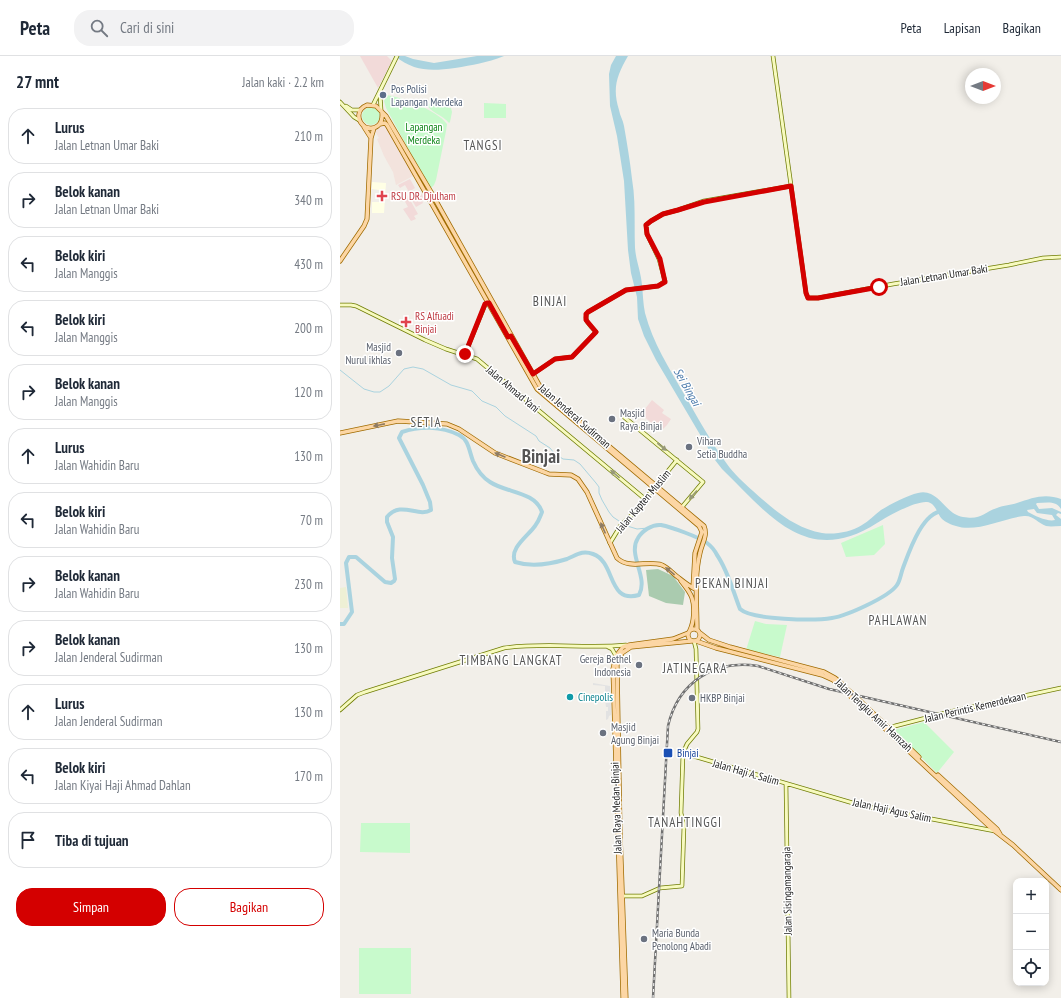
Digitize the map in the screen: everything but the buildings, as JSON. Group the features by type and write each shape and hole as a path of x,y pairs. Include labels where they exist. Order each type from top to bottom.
{"main road":[{"path":"363,126 367,128 374,128 380,124 382,118 381,111 373,105 368,105 360,110 358,116 359,120 363,126 371,138"},
{"name":"Jalan Jenderal Sudirman","path":"381,111 386,116 419,171 489,303 496,312"},
{"name":"Jalan Jenderal Sudirman","path":"380,124 384,123 387,125 542,390 575,420"},
{"path":"340,261 364,226 367,219 371,138 374,128"},
{"path":"414,173 419,171"},
{"name":"Jalan Jenderal Sudirman","path":"510,336 520,359 540,392 610,448 655,487 682,507 699,526 702,534 696,549 696,573"},
{"path":"520,359 521,354"},
{"path":"340,433 398,421 447,424 454,426 495,453 546,473 571,475 577,477 587,492 617,558 620,561 626,564 664,566 695,589"},
{"name":"Jalan Jenderal Sudirman","path":"664,494 704,526 706,537 700,551 696,573"},
{"path":"696,549 700,551"},
{"path":"694,641 688,638 695,607 696,573"},
{"path":"616,656 624,647 629,645 694,641 699,638 695,607 692,597 680,579"},
{"path":"651,643 673,638 693,629 699,632"},
{"name":"Jalan Tengku Amir Hamzah","path":"699,632 713,642 729,649"},
{"name":"Jalan Tengku Amir Hamzah","path":"694,641 729,649 829,677 888,729 1061,890"},
{"name":"Jalan Raya Medan-Binjai","path":"615,699 616,668 619,658 626,649 651,643"},
{"name":"Jalan Raya Medan-Binjai","path":"616,656 613,669 624,998"}],"street":[{"path":"373,105 397,56"},
{"name":"Jalan Letnan Umar Baki","path":"773,56 807,297 810,299 1042,258 1061,257"},
{"path":"380,92 381,111"},
{"path":"341,103 352,110 360,110"},
{"path":"341,103 354,117 359,120"},
{"path":"533,374 555,359 573,356 596,332 586,320 586,314 627,290 658,286 665,282 658,254 646,231 646,225 651,221 666,213 704,202 791,186"},
{"path":"465,354 485,304 489,303"},
{"name":"Jalan Ahmad Yani","path":"340,306 356,306 425,340 478,359 645,499"},
{"path":"624,418 703,482 682,507"},
{"name":"Jalan Kapten Muslim","path":"610,543 623,524 677,460"},
{"path":"621,896 642,896 660,888 682,886 684,825 681,813 683,753 686,744 698,729 696,651 694,641"},
{"path":"340,710 357,695 364,692 504,648 529,646 629,645"},
{"path":"606,646 612,649 616,656"},
{"name":"Jalan Perintis Kemerdekaan","path":"888,729 950,712 1061,688"},
{"name":"Jalan Haji A. Salim","path":"683,753 786,784"},
{"name":"Jalan Haji Agus Salim","path":"786,784 872,808 998,833"},
{"name":"Jalan Sisingamangaraja","path":"786,784 788,998"}],"shaded area":[{"path":"360,56 387,56 392,61 378,88"},
{"path":"382,125 386,125 415,175 396,185 393,172 384,156 377,139 379,138 375,131"},
{"path":"410,179 415,188 409,192 405,185 400,188 398,185"},
{"name":"RSU DR. Djulham","path":"372,182 386,183 384,213 372,213 372,202 379,202 379,190 372,189"},
{"path":"405,191 418,214 414,216 416,219 411,221 403,209 408,207 400,193"},
{"path":"418,193 419,196 422,194 423,197 421,199 423,203 416,207 410,197"},
{"path":"652,400 664,410 662,413 671,419 661,431 641,414"},
{"path":"658,569 673,576 685,592 683,605 666,603 649,596 646,570"},
{"path":"346,587 348,608 340,608 340,588"},
{"path":"593,683 610,686 611,715 606,720 606,711 608,711 608,707 606,707 605,698 607,697 607,694 605,694 605,686 593,685"}],"green space":[{"name":"Lapangan Merdeka","path":"387,95 428,109 447,124 436,180 431,188 429,187 386,108 384,101"},
{"path":"426,103 451,108 452,112 450,122 449,123 430,109"},
{"path":"484,103 506,104 506,118 484,118"},
{"path":"371,107 377,110 380,116 377,122 371,125 365,122 362,116 365,110"},
{"path":"883,525 885,544 874,555 846,557 841,543"},
{"path":"755,621 766,624 787,625 780,657 746,650"},
{"path":"924,722 954,752 937,773 894,730"},
{"path":"361,823 410,823 410,853 360,852"},
{"path":"359,948 411,948 411,994 359,994"}],"water":[{"path":"395,56 405,56 434,63 477,56 504,56 474,65 431,70 416,68"},
{"name":"Sei Bingai","path":"616,56 628,56 618,76 616,95 619,112 624,126 629,159 634,196 636,253 644,310 648,324 662,355 705,430 727,464 739,478 784,517 802,527 827,534 848,531 858,527 881,510 894,503 914,494 925,492 931,494 956,515 969,518 982,516 1000,507 1033,498 1044,496 1055,497 1061,499 1061,509 1054,503 1036,504 1039,509 1052,508 1061,512 1061,514 1058,513 1056,515 1061,519 1061,526 1046,526 1033,518 1024,516 972,528 964,528 943,520 932,504 922,502 902,510 852,535 830,540 810,538 791,530 773,518 722,469 715,460 656,360 644,336 638,319 637,297 631,273 628,250 624,181 617,136 610,106 609,74 611,65","holes":["1034,509 1037,513 1052,515 1055,520 1042,518 1028,512 1027,510"]}],"waterway":[{"path":"340,370 364,389 374,392 380,392 389,386 404,369 413,367 423,369 451,385 472,391 482,401 496,407 505,416 536,436 539,441 550,448 554,453 563,459 574,460 580,464 599,487 599,493 609,512 613,517 622,523"},
{"path":"340,624 344,624 352,612 346,563 349,557 356,557 385,582 391,583 395,579 392,558 393,537 387,522 387,517 392,512 404,509 421,512 431,510 430,502 423,485 399,438 402,432 409,430 430,428 445,430 459,435 467,443 473,461 480,473 485,478 497,486 527,496 538,505 542,512 538,522 517,547 514,557 515,562 521,564 541,564 561,561 583,553 593,554 600,558 605,565 616,588 622,594 629,596 639,595 641,588 642,581 635,552 635,545 638,538 648,528 661,525 692,535 710,546 724,568 740,609 747,613 784,619 832,618 857,610 877,600 892,590 898,583 917,534 929,518 935,513 943,511"},
{"path":"624,525 637,529 648,528"}],"railway":[{"path":"653,998 668,726 680,697 701,677 713,670 727,666 758,666 829,689 1061,742"}],"place":[{"name":"Pos Polisi Lapangan Merdeka","path":"383,95"},
{"name":"RSU DR. Djulham","path":"382,196"},
{"name":"RS Alfuadi Binjai","path":"406,322"},
{"name":"Masjid Nurul ikhlas","path":"399,353"},
{"name":"Masjid Raya Binjai","path":"612,419"},
{"name":"Vihara Setia Buddha","path":"689,447"},
{"name":"Gereja Bethel Indonesia","path":"639,665"},
{"name":"Cinepolis","path":"570,697"},
{"name":"HKBP Binjai","path":"692,698"},
{"name":"Masjid Agung Binjai","path":"603,733"},
{"name":"Binjai","path":"668,753"},
{"name":"Maria Bunda Penolong Abadi","path":"644,939"}],"district":[{"name":"TANGSI","path":"483,145"},
{"name":"BINJAI","path":"550,301"},
{"name":"SETIA","path":"426,422"},
{"name":"Binjai","path":"541,456"},
{"name":"PEKAN BINJAI","path":"732,583"},
{"name":"PAHLAWAN","path":"898,620"},
{"name":"TIMBANG LANGKAT","path":"511,660"},
{"name":"JATINEGARA","path":"695,668"},
{"name":"TANAHTINGGI","path":"685,822"}],"route":[{"path":"465,354 485,304 489,303 508,337 511,336 533,374 555,359 572,357 596,332 586,320 585,317 588,312 626,290 658,286 665,282 658,254 646,231 647,223 660,215 692,205 722,198 791,186 807,297 813,299 879,287"}]}
